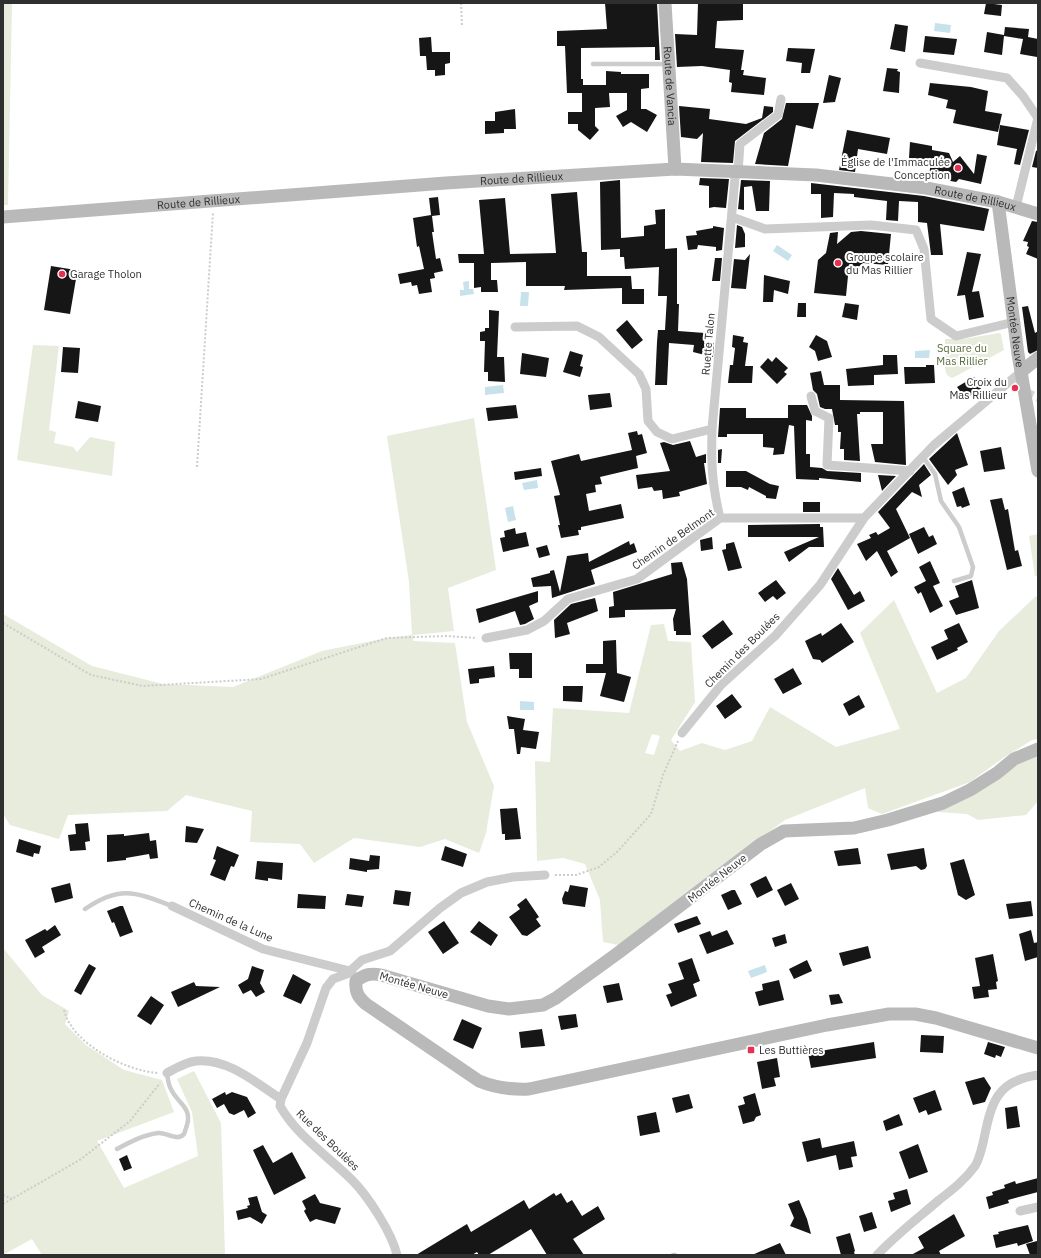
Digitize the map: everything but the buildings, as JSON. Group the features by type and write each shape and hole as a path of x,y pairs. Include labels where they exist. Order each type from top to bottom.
{"street":[{"name":"Route de Vancia","path":"665,3 675,169"},
{"path":"920,63 1007,78 1023,96 1038,118 1016,207"},
{"name":"Ruette Talon","path":"720,518 712,478 712,429 735,178 738,172 740,144 778,115 781,98"},
{"name":"Route de Rillieux","path":"3,217 446,183 675,169 816,175 926,188 998,202 1038,214"},
{"name":"Montée Neuve","path":"998,202 1014,322 1038,471"},
{"path":"732,217 765,229 871,225 916,230 924,249 931,319 956,336 1014,322"},
{"path":"515,326 577,326 599,337 639,374 646,389 648,421 657,432 672,439 712,429"},
{"path":"1022,371 1038,358"},
{"name":"Chemin des Boulées","path":"682,733 721,685 775,636 820,585 864,518 934,445 1022,371"},
{"path":"811,396 815,411 828,418 827,465 910,471"},
{"name":"Chemin de Belmont","path":"486,638 527,630 544,620 568,599 637,579 720,518 864,518"},
{"name":"Montée Neuve","path":"1038,749 1014,759 997,773 970,790 936,805 888,820 854,828 784,831 761,844 618,953 556,998 542,1005 509,1009 488,1006 381,974 363,976 356,981 355,990 358,997 366,1004 479,1081 495,1087 512,1090 529,1089 827,1025 889,1014 915,1014 936,1018 1038,1048"},
{"path":"168,1073 183,1064 196,1061 222,1065 236,1070 281,1099 307,1043 326,988 333,979 350,971 362,960 390,951 440,908 461,893 487,882 513,877 545,876"},
{"name":"Chemin de la Lune","path":"172,906 263,949 350,971"},
{"path":"350,971 363,976"},
{"path":"877,1255 888,1243 961,1182 976,1166 990,1111 994,1100 1001,1091 1022,1077 1038,1075"},
{"name":"Rue des Boulées","path":"281,1099 280,1106 296,1128 364,1193 391,1239 397,1255"},
{"path":"1020,1211 1038,1207"}],"lane":[{"path":"593,64 669,64"},
{"path":"923,457 935,474 941,501 959,527 973,567 971,576 954,581"},
{"path":"85,909 102,897 121,893 145,896 172,906"},
{"path":"117,1149 142,1137 159,1133 174,1137 179,1137 184,1134 188,1123 188,1112 182,1102 172,1093 168,1084 168,1073"}],"path":[{"path":"461,3 462,26"},
{"path":"197,466 214,201"},
{"path":"3,623 91,674 143,686 261,679 387,638 447,636 486,638"},
{"path":"545,876 576,875 599,867 618,850 651,814 663,775 682,733"},
{"path":"64,1010 66,1018 75,1030 89,1044 114,1061 151,1072 168,1073"},
{"path":"3,1204 81,1159 130,1121 168,1073"},
{"path":"3,1195 12,1199"}],"green space":[{"path":"3,3 12,3 8,205 3,205"},
{"name":"Square du Mas Rillier","path":"999,333 1001,334 1004,350 952,378 947,375 945,369 945,339 964,339"},
{"path":"33,345 59,346 49,430 56,432 54,443 73,447 77,452 90,437 115,442 112,476 17,460"},
{"path":"474,418 496,570 448,588 454,631 413,635 413,641 455,643 467,722 494,786 486,833 479,853 445,839 420,847 354,838 314,863 300,844 250,842 252,811 186,795 167,811 68,815 59,839 10,825 3,814 3,614 92,666 163,684 233,687 322,651 387,638 412,635 409,582 387,436"},
{"path":"1038,534 1038,576 1035,576 1029,536"},
{"path":"1036,596 1038,599 1038,739 1032,740 1003,758 970,782 882,814 868,808 865,788 785,820 619,945 603,942 600,900 585,864 563,858 537,861 535,761 550,762 553,708 629,713 651,625 664,624 668,641 691,642 695,702 671,740 680,751 702,743 725,750 752,741 770,707 836,747 900,729 860,633 894,600 937,693 966,678 999,631","holes":["652,734 660,736 654,755 645,753"]},
{"path":"1038,756 1038,801 1026,815 978,820 967,814 937,812 1030,757"},
{"path":"3,948 42,995 69,1011 65,1024 86,1045 124,1070 162,1080 174,1112 97,1141 124,1188 198,1156 192,1112 177,1079 194,1071 221,1123 225,1255 42,1255 32,1239 3,1255"}],"water":[{"path":"935,23 951,25 950,33 934,31"},
{"path":"777,245 792,255 788,261 773,251"},
{"path":"469,281 469,289 473,289 474,294 460,296 460,290 464,290 463,282"},
{"path":"521,292 529,292 528,306 520,306"},
{"path":"930,350 929,358 915,358 915,351"},
{"path":"503,385 504,393 485,395 485,387"},
{"path":"537,480 538,488 524,490 522,483"},
{"path":"513,506 516,520 508,522 505,508"},
{"path":"520,701 534,702 534,710 520,710"},
{"path":"765,965 767,972 751,978 748,971"}],"tunnel":[{"path":"1025,392 1038,398"}],"place":[{"name":"Église de l'Immaculée Conception","path":"958,168"},
{"name":"Groupe scolaire du Mas Rillier","path":"838,263"},
{"name":"Garage Tholon","path":"62,274"},
{"name":"Croix du Mas Rillieur","path":"1015,388"},
{"name":"Les Buttières","path":"751,1050"}]}
